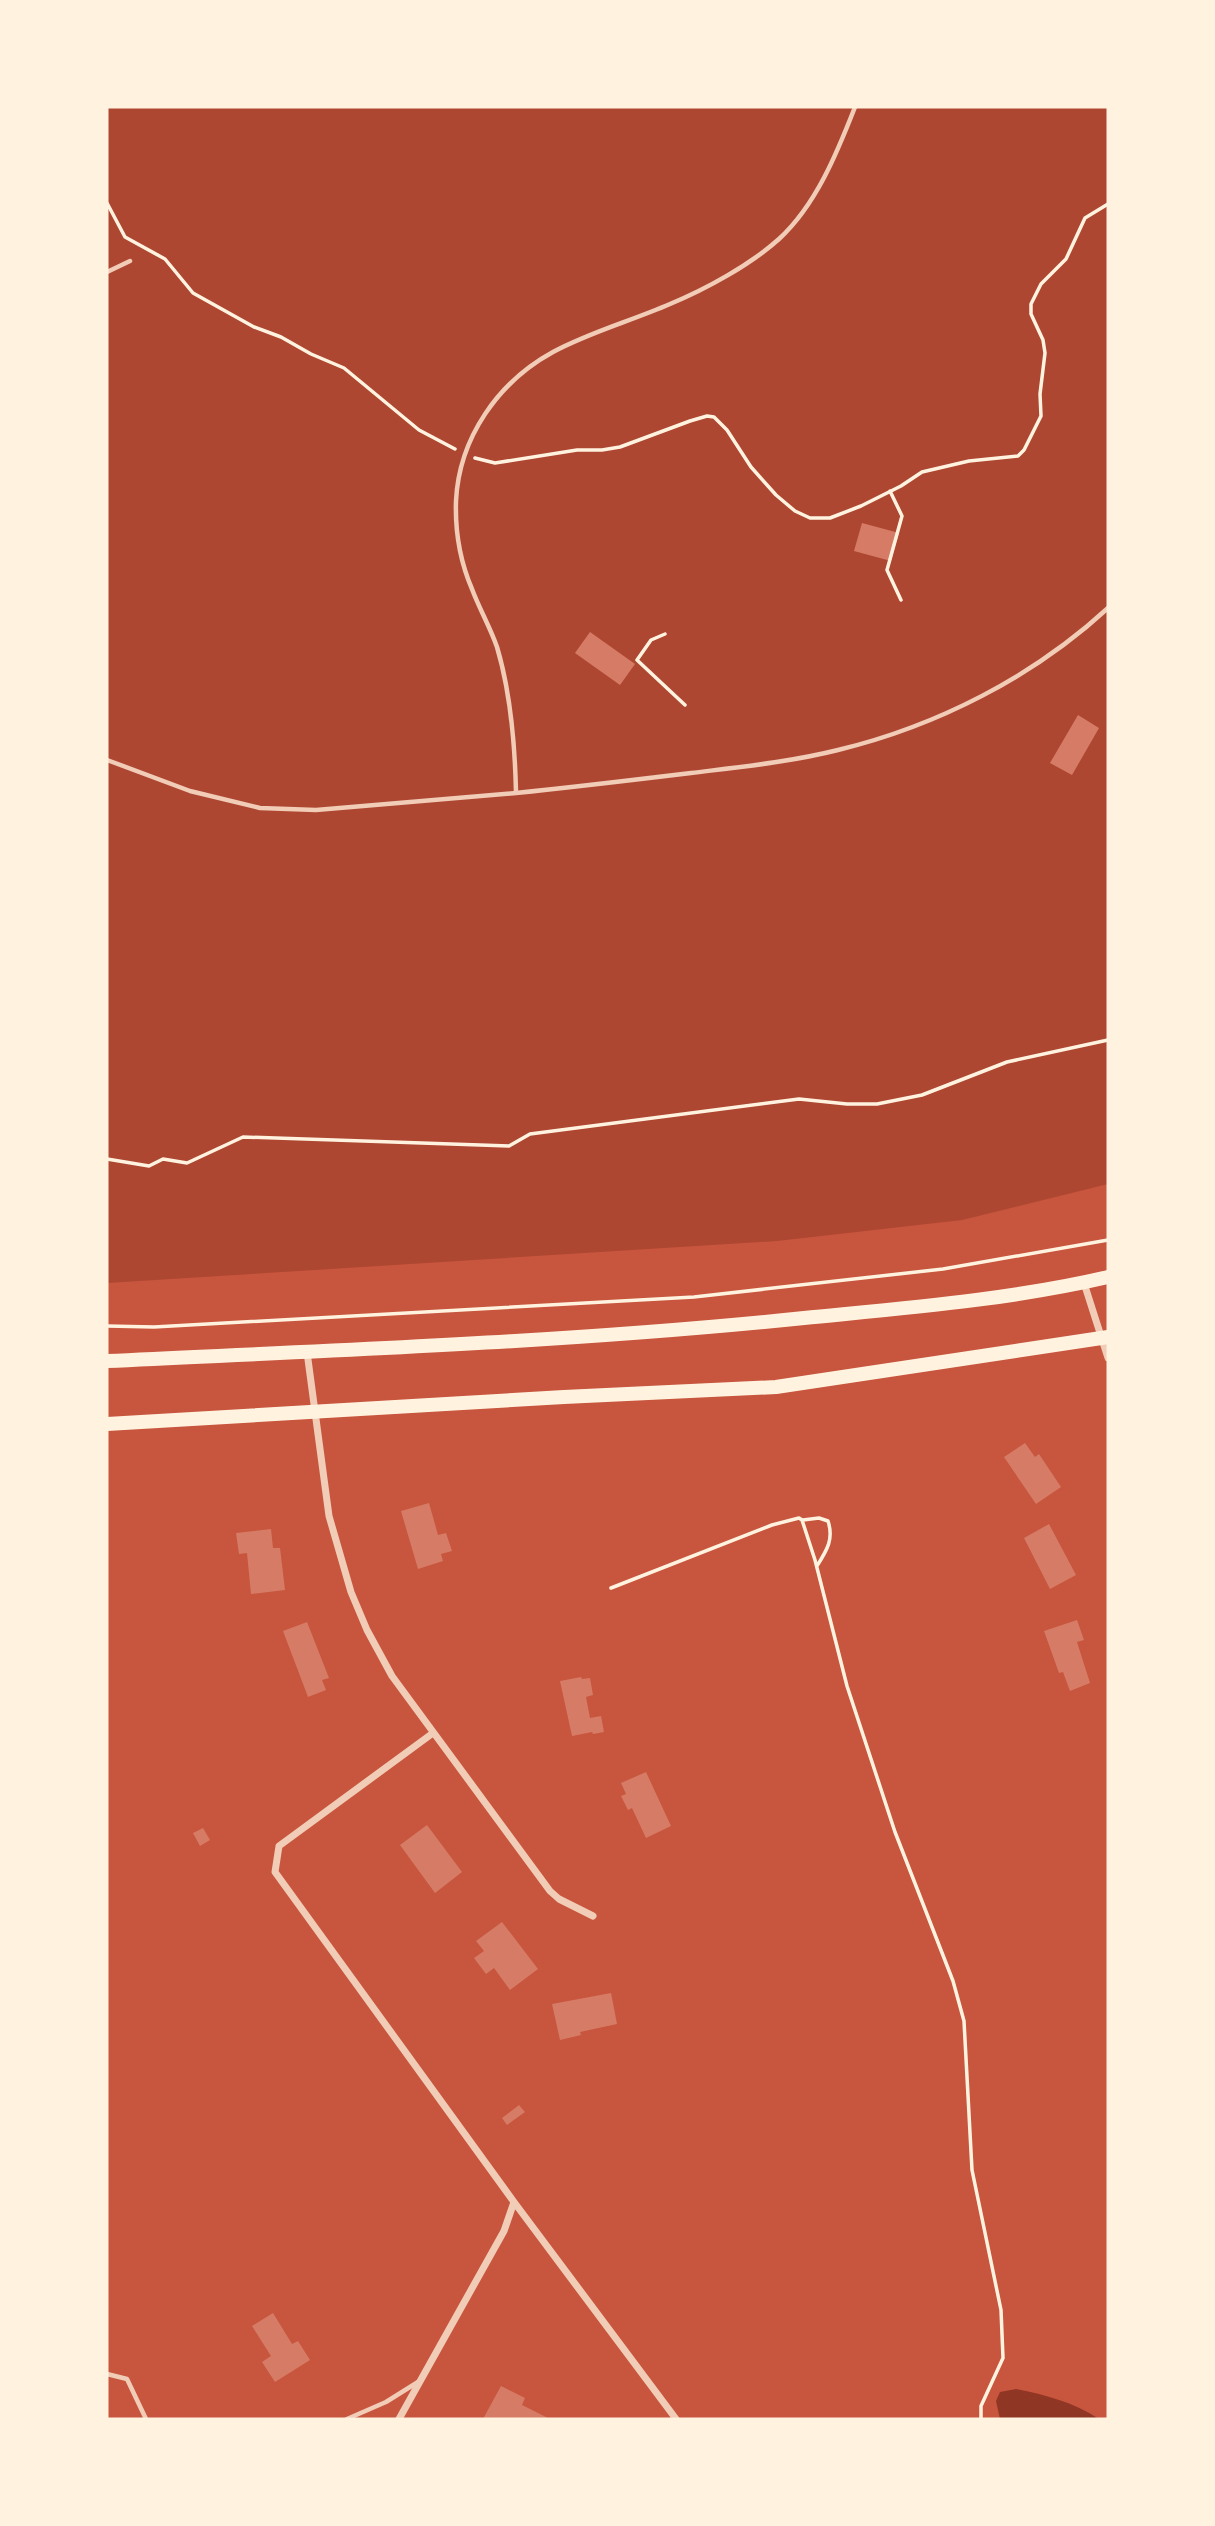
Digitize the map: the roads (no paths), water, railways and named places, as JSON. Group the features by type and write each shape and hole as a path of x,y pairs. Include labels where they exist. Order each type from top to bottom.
{"highway":[{"path":"107,1361 698,1330 985,1298 1108,1277"},
{"path":"107,1424 776,1387 1105,1338"}],"street":[{"path":"1084,1283 1105,1338 1108,1358"},
{"path":"307,1352 329,1516 351,1592 367,1630 392,1676 550,1891 559,1899 593,1916"},
{"path":"433,1733 278,1846 275,1872 513,2202 677,2419"},
{"path":"399,2419 504,2231 513,2202"}],"lane":[{"path":"516,793 515,755 506,682 495,643 469,581 459,547 456,517 458,480 470,438 498,396 523,372 550,354 682,299 741,266 778,239 804,209 824,176 855,107"},
{"path":"107,272 130,261"},
{"path":"107,760 190,791 260,807 316,810 516,793 771,763 839,750 900,732 973,701 1036,665 1108,608"},
{"path":"107,2374 127,2379 146,2419"},
{"path":"346,2419 386,2402 419,2382"}]}
